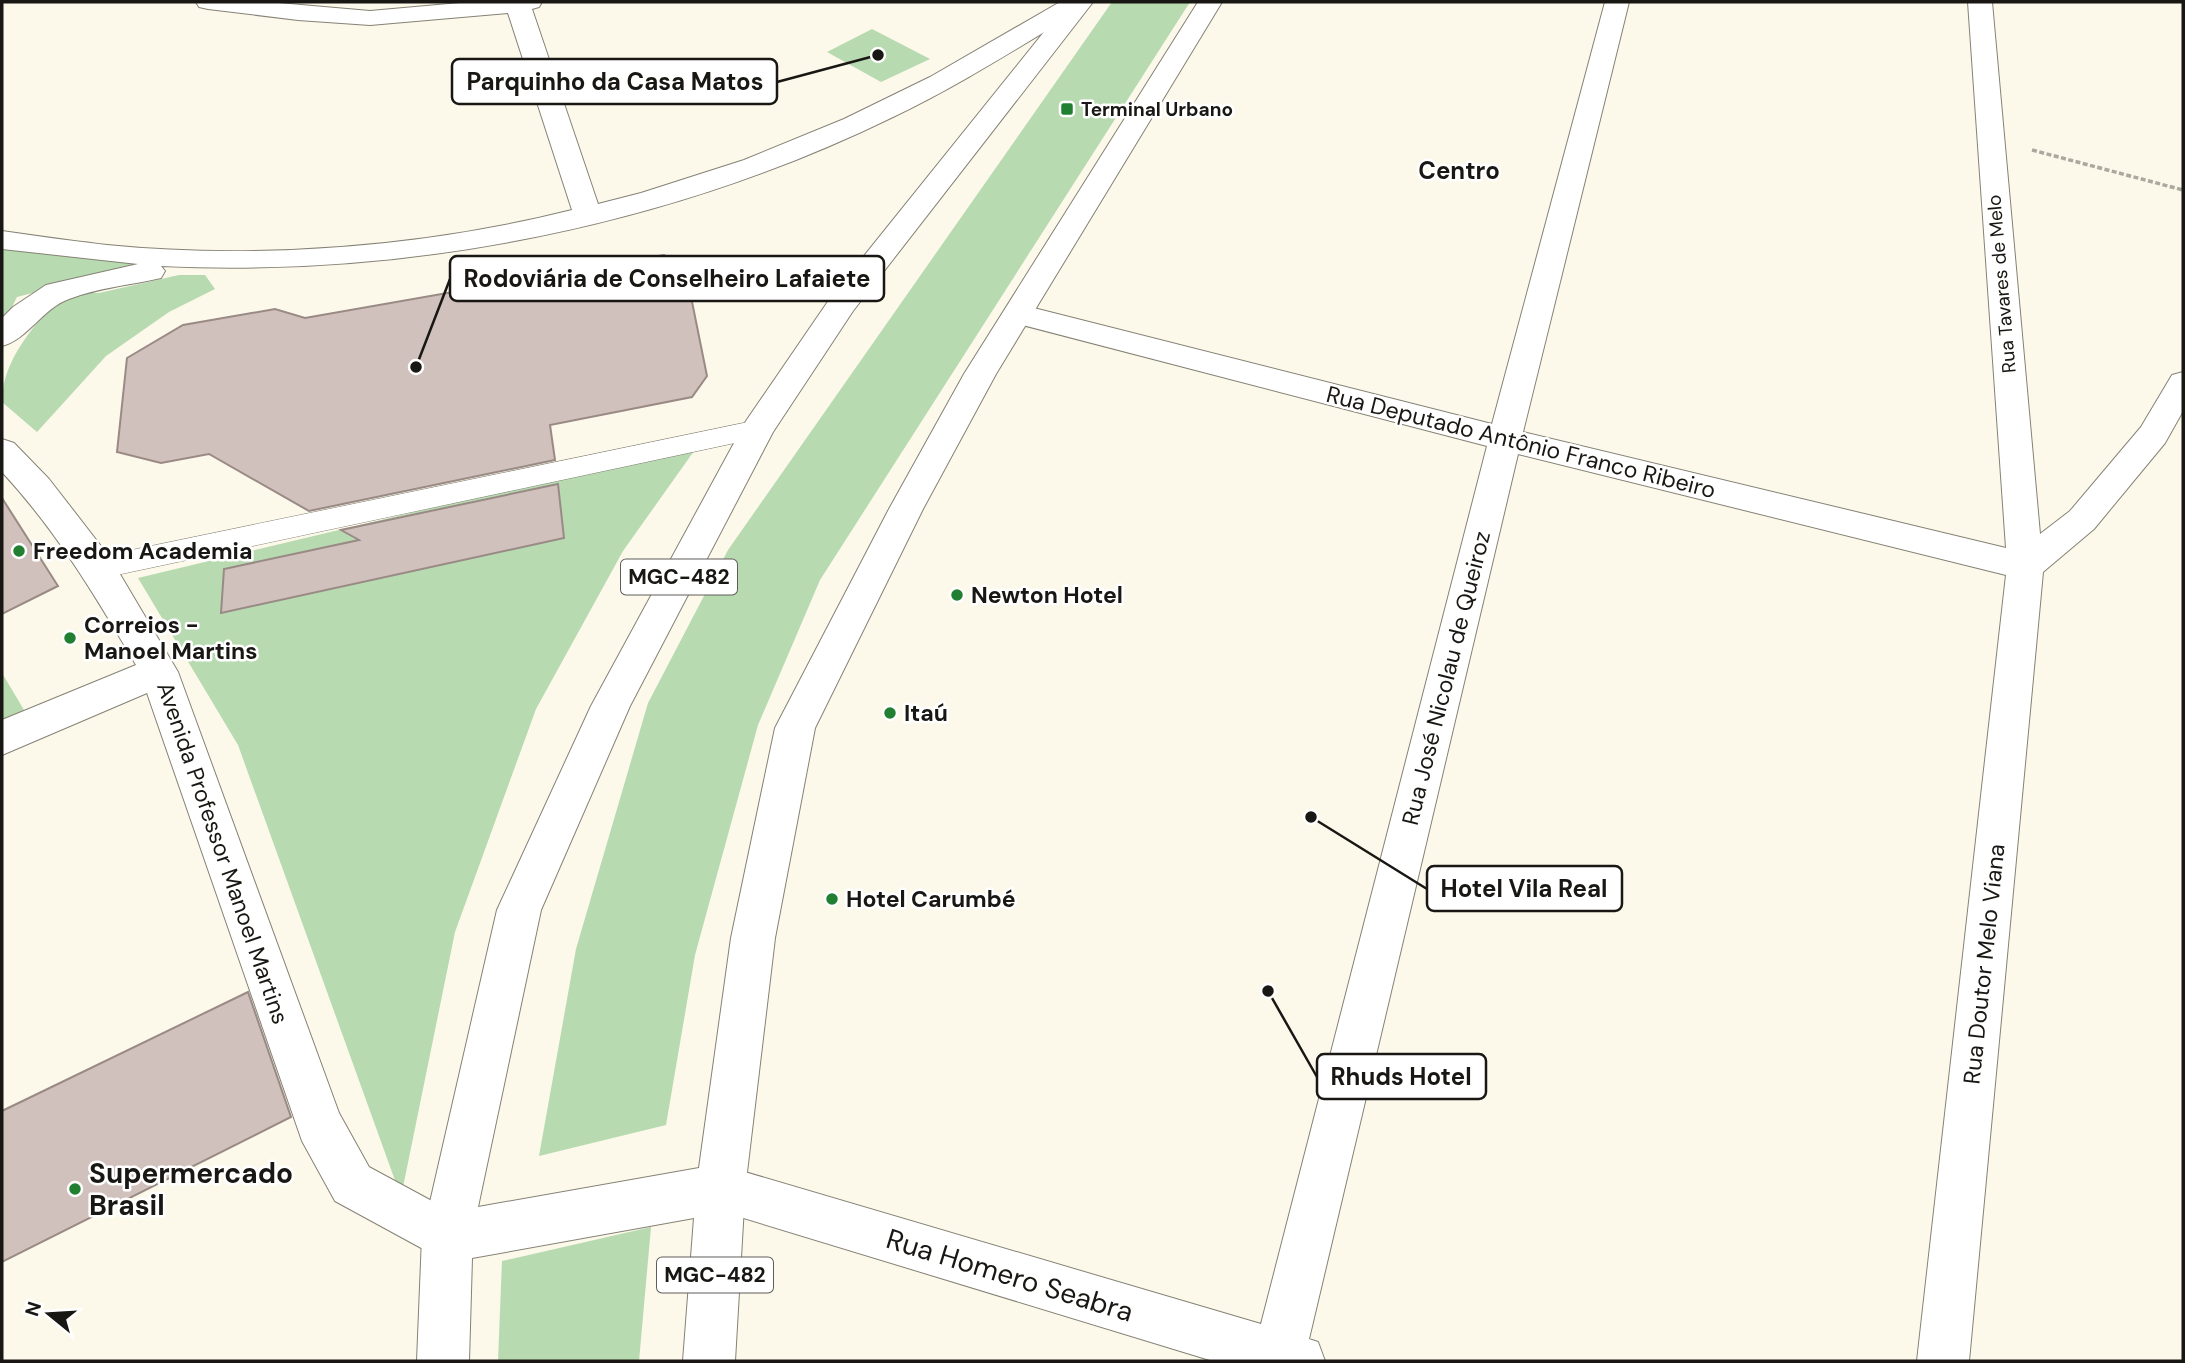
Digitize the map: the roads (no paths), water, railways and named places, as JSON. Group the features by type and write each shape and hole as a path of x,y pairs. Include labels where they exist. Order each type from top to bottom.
{"main road":[{"path":"208,2 298,13 370,18 522,3 588,216"},
{"path":"2,240 109,255 200,261 314,258 433,245 588,216 745,170 856,125 1079,2"},
{"name":"MGC-482","path":"443,1361 447,1237 519,910 611,706 758,429 842,304 1079,2"},
{"name":"MGC-482","path":"709,1361 721,1189 753,937 795,728 906,509 980,374 1210,2"},
{"name":"Rua José Nicolau de Queiroz","path":"1289,1359 1505,439 1617,2"},
{"name":"Rua Tavares de Melo","path":"1980,2 2025,566"},
{"path":"2,336 24,314 57,292 96,281 200,261"},
{"name":"Rua Deputado Antônio Franco Ribeiro","path":"1018,314 1505,439 2025,566"},
{"path":"2025,566 2082,520 2153,435 2183,383"},
{"name":"Avenida Professor Manoel Martins","path":"2,451 37,488 99,568 159,671 319,1125 352,1184 447,1237"},
{"name":"Rua Doutor Melo Viana","path":"1943,1361 2025,566"},
{"path":"2,739 32,723 159,671"},
{"path":"447,1237 721,1189"},
{"name":"Rua Homero Seabra","path":"721,1189 1289,1359"}],"lane":[{"path":"99,568 758,429"}],"place":[{"name":"Parquinho da Casa Matos","path":"878,55"},
{"name":"Terminal Urbano","path":"1067,109"},
{"name":"Rodoviária de Conselheiro Lafaiete","path":"416,367"},
{"name":"Freedom Academia","path":"19,551"},
{"name":"Newton Hotel","path":"957,595"},
{"name":"Correios - Manoel Martins","path":"70,638"},
{"name":"Itaú","path":"890,713"},
{"name":"Hotel Vila Real","path":"1311,817"},
{"name":"Hotel Carumbé","path":"832,899"},
{"name":"Rhuds Hotel","path":"1268,991"},
{"name":"Supermercado Brasil","path":"75,1189"}],"district":[{"name":"Centro","path":"1459,171"}]}
